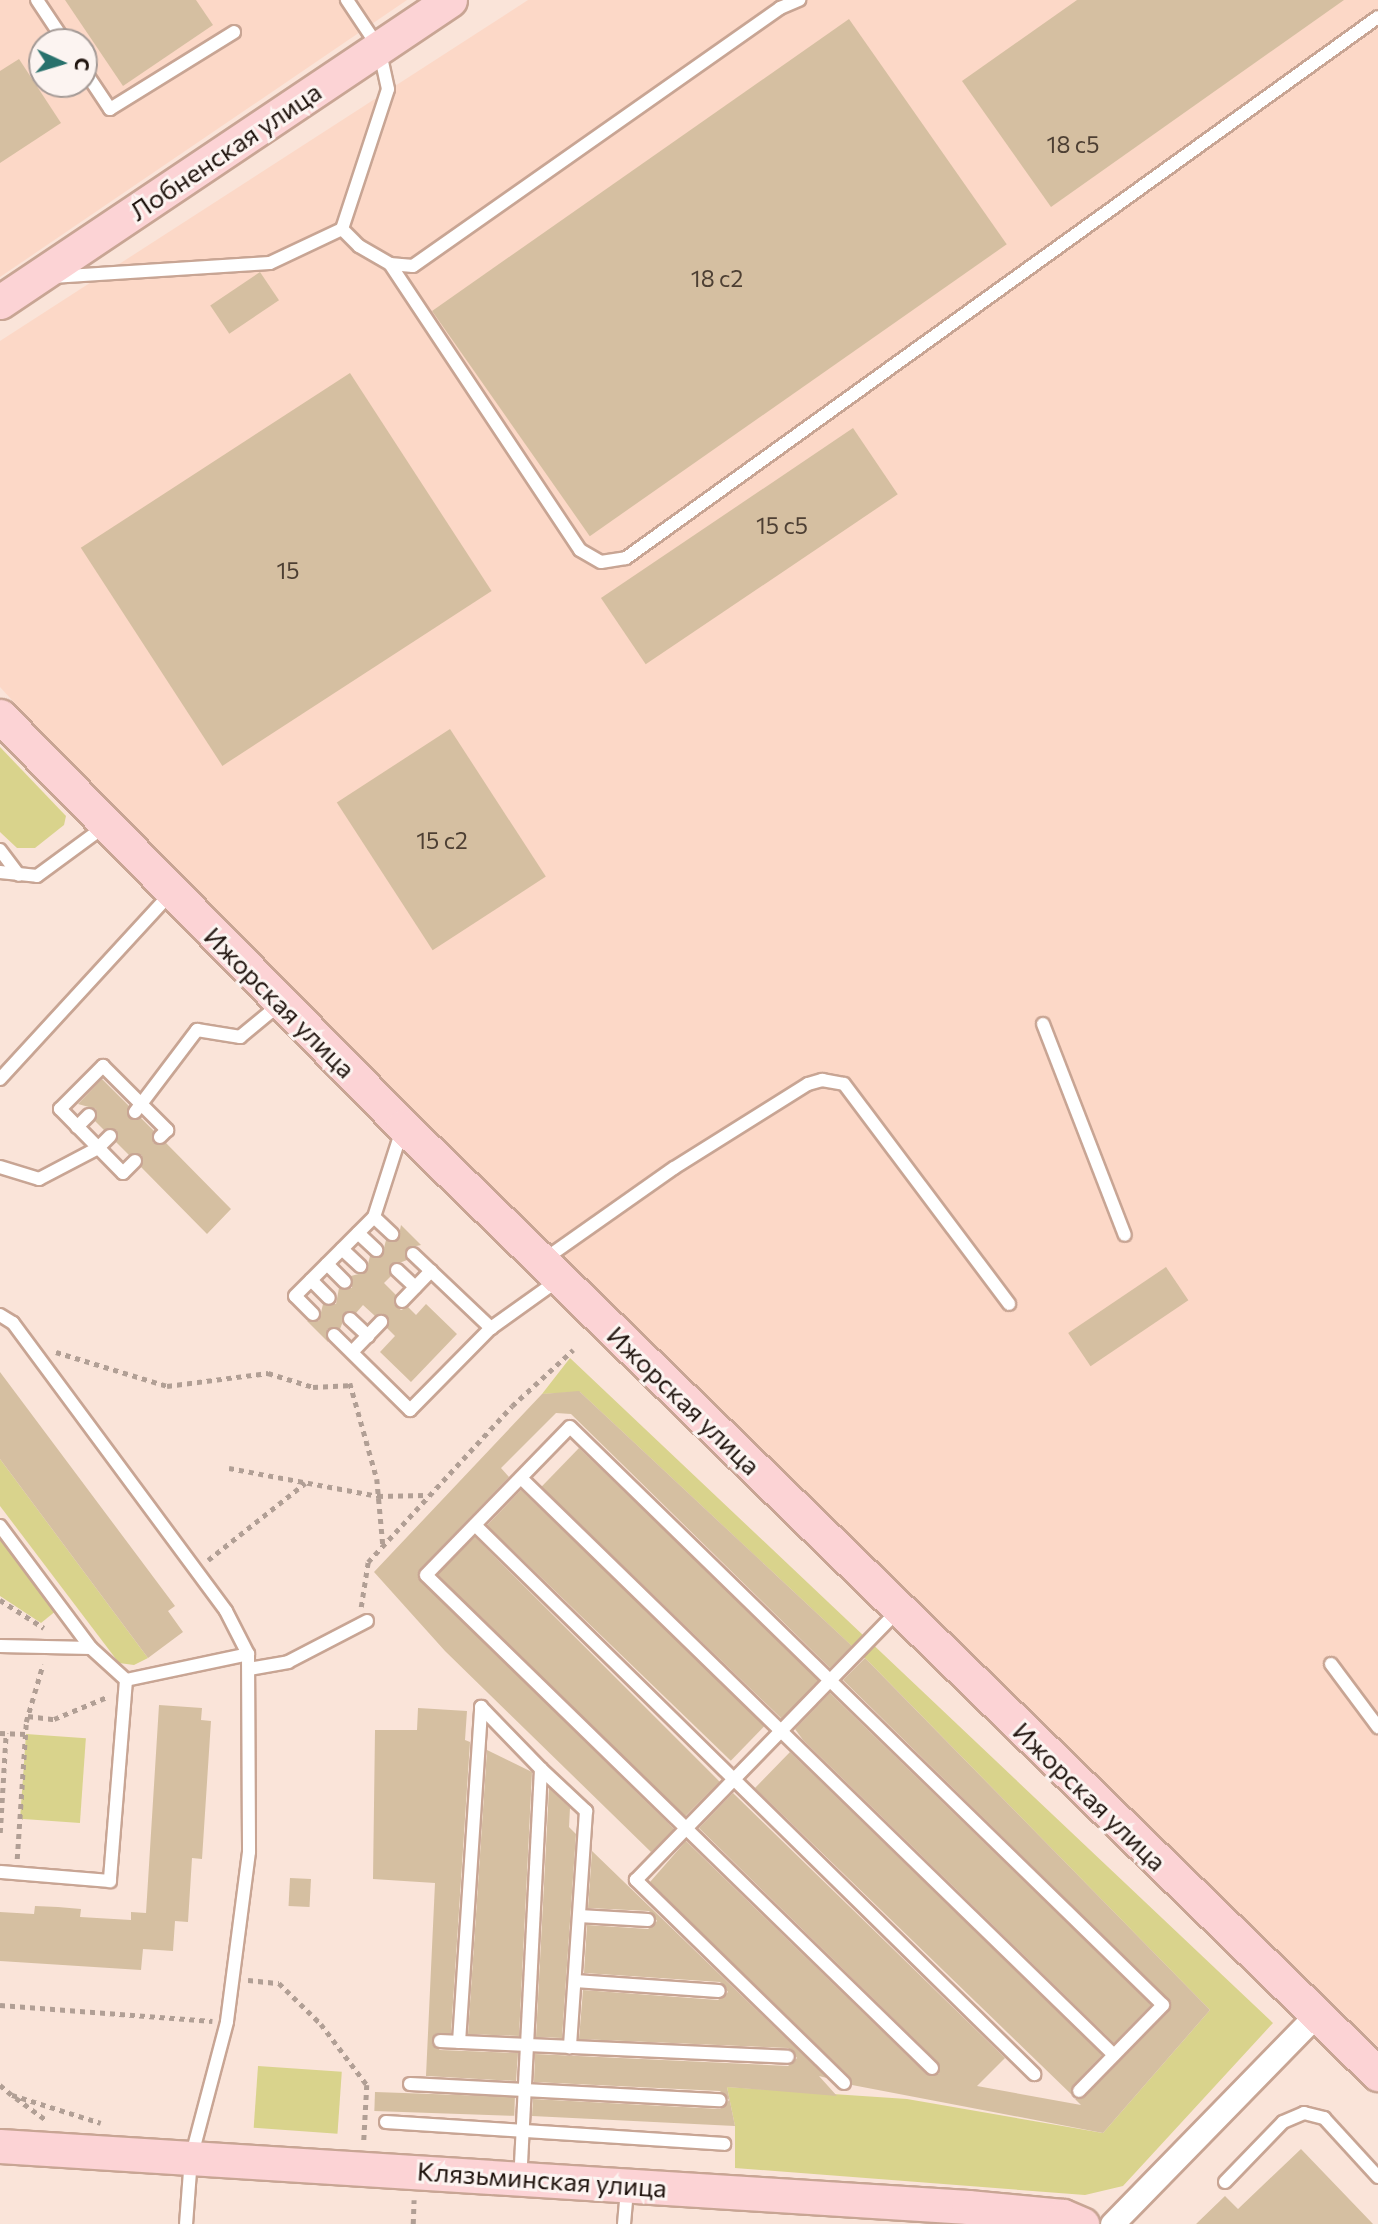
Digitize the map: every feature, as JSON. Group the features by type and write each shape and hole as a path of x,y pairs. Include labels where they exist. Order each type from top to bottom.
{"street":[{"name":"Лобненская улица","path":"0,302 450,0"},
{"name":"Ижорская улица","path":"0,716 280,1004 403,1126 1378,2074"},
{"path":"1112,2224 1317,2014"},
{"name":"Клязьминская улица","path":"0,2146 628,2184 967,2215 1063,2216 1082,2224"}],"lane":[{"path":"37,0 56,28"},
{"path":"34,278 270,263 342,229 388,89 379,48 347,0"},
{"path":"342,229 359,246 390,264 413,266 769,15 799,0"},
{"path":"390,264 580,550 601,562 626,558 1378,17"},
{"path":"98,91 110,109 234,32"},
{"path":"0,873 37,877 106,826"},
{"path":"0,850 19,874"},
{"path":"0,1079 171,892"},
{"path":"138,1108 197,1030 240,1037 280,1004"},
{"path":"1043,1024 1125,1236"},
{"path":"135,1161 123,1173 60,1110 103,1066 117,1087 166,1130 160,1137"},
{"path":"334,1335 410,1410 550,1270 674,1168 808,1084 822,1080 844,1084 1009,1304"},
{"path":"77,1127 89,1115"},
{"path":"313,1314 295,1296 374,1217 403,1126"},
{"path":"0,1167 39,1179 98,1148 110,1136"},
{"path":"374,1217 392,1234"},
{"path":"358,1233 376,1250"},
{"path":"342,1249 360,1266"},
{"path":"413,1254 491,1328"},
{"path":"327,1264 345,1282"},
{"path":"397,1270 415,1287"},
{"path":"402,1301 431,1271"},
{"path":"311,1280 329,1298"},
{"path":"0,1315 13,1323 226,1611 248,1654 249,1852 227,2022 191,2158 186,2224"},
{"path":"350,1319 368,1336"},
{"path":"352,1352 381,1322"},
{"path":"932,2068 426,1575 570,1427 1163,2005 1079,2091"},
{"path":"521,1478 1114,2055"},
{"path":"0,1525 91,1648 126,1680"},
{"path":"475,1525 1034,2074"},
{"path":"845,2083 636,1880 899,1609"},
{"path":"249,1670 288,1662 367,1621"},
{"path":"0,1646 91,1648"},
{"path":"126,1680 248,1654"},
{"path":"1331,1664 1378,1727"},
{"path":"0,1872 110,1881 126,1680"},
{"path":"459,2042 481,1707 586,1811 570,2047"},
{"path":"520,2178 529,2045 541,1769"},
{"path":"579,1916 648,1920"},
{"path":"575,1981 719,1991"},
{"path":"440,2041 788,2057"},
{"path":"410,2084 526,2087 720,2100"},
{"path":"1225,2182 1283,2122 1304,2113 1324,2118 1378,2177"},
{"path":"386,2122 724,2144"},
{"path":"624,2224 628,2184"}],"path":[{"path":"27,1343 167,1385 268,1373 313,1387 348,1385 365,1365"},
{"path":"367,1621 359,1601 368,1562 427,1495 573,1350"},
{"path":"348,1385 378,1496 383,1546"},
{"path":"229,1468 378,1496 427,1495"},
{"path":"195,1570 306,1483"},
{"path":"0,1600 75,1647"},
{"path":"16,1873 28,1717 48,1647"},
{"path":"28,1717 54,1719 110,1695 126,1680"},
{"path":"0,1833 3,1733 26,1734"},
{"path":"233,1978 279,1983 321,2024 367,2085"},
{"path":"0,2005 227,2022"},
{"path":"0,2085 51,2124"},
{"path":"12,2095 106,2124"},
{"path":"413,2224 414,2200"}],"shaded area":[{"path":"0,0 407,0 0,277"},
{"path":"528,0 1378,0 1378,2047 504,1204 164,867 0,687 0,341"},
{"path":"0,747 66,816 64,825 35,848 17,848 0,832"},
{"path":"570,1358 1273,2023 1123,2186 1085,2195 735,2168 735,2126 727,2087 907,2099 1103,2133 1210,2010 869,1662 580,1392 542,1394"},
{"path":"0,1459 148,1658 134,1665 119,1663 0,1506"},
{"path":"0,1532 57,1610 41,1623 0,1596"},
{"path":"26,1734 86,1738 80,1823 20,1819"},
{"path":"258,2066 342,2072 337,2134 254,2128"}],"building":[{"path":"65,0 196,0 213,25 123,86 98,49 98,28 84,28"},
{"path":"1077,0 1344,0 1051,207 962,81"},
{"path":"849,19 1007,244 590,536 432,311"},
{"path":"19,59 28,73 28,98 45,98 61,123 0,163 0,71"},
{"path":"260,272 279,300 229,334 210,306"},
{"path":"350,373 492,591 222,766 81,548"},
{"path":"853,428 898,494 646,664 601,598"},
{"path":"450,729 546,877 433,950 337,803"},
{"path":"102,1079 129,1106 129,1118 141,1118 154,1131 153,1143 166,1143 231,1209 207,1234 141,1167 142,1155 129,1155 116,1142 117,1130 104,1130 95,1121 96,1109 78,1104"},
{"path":"401,1225 421,1245 407,1248 407,1260 389,1267 391,1276 384,1283 396,1295 394,1304 401,1310 408,1307 416,1315 426,1304 457,1334 411,1382 380,1352 395,1336 387,1328 387,1315 375,1316 363,1305 356,1313 347,1311 340,1329 327,1329 328,1342 307,1321 319,1321 323,1304 336,1304 339,1288 352,1288 351,1276 366,1272 370,1256 382,1256 386,1240 398,1240"},
{"path":"1166,1267 1188,1300 1091,1366 1068,1333"},
{"path":"0,1372 175,1606 168,1611 183,1632 148,1658 0,1459"},
{"path":"579,1391 852,1646 830,1668 571,1414 556,1413 501,1468 509,1477 420,1569 418,1578 674,1829 651,1852 445,1651 374,1572 542,1394"},
{"path":"579,1448 819,1680 782,1719 541,1487"},
{"path":"521,1490 765,1725 731,1761 487,1525"},
{"path":"475,1537 720,1782 682,1819 438,1574"},
{"path":"865,1658 1210,2010 1103,2133 852,2085 850,2077 650,1882 686,1841 926,2074 939,2074 938,2062 699,1828 733,1793 1005,2058 977,2086 1081,2105 1075,2099 1085,2097 1169,2011 1171,2002 843,1680"},
{"path":"830,1693 1151,2005 1114,2043 803,1740 795,1729"},
{"path":"159,1705 202,1708 201,1720 211,1721 202,1859 192,1858 188,1922 175,1921 173,1951 143,1949 141,1970 0,1961 0,1912 34,1914 35,1906 58,1907 81,1909 80,1917 131,1920 131,1912 146,1913"},
{"path":"418,1708 467,1711 465,1740 470,1742 451,2033 435,2034 432,2044 440,2050 518,2053 516,2081 426,2076 435,1883 373,1879 375,1730 417,1730"},
{"path":"487,1750 532,1772 519,2036 468,2034"},
{"path":"790,1752 1102,2055 1073,2085 1072,2095 755,1788"},
{"path":"549,1788 570,1808 569,1827 576,1834 562,2038 536,2037"},
{"path":"592,1851 827,2078 819,2076 837,2096 727,2087 735,2126 532,2116 533,2099 720,2109 729,2100 720,2091 534,2082 535,2054 788,2066 797,2058 788,2048 579,2039 583,1990 718,2000 728,1992 720,1982 584,1973 587,1925 648,1929 657,1921 649,1911 588,1908"},
{"path":"290,1878 311,1879 310,1907 289,1906"},
{"path":"375,2092 515,2097 514,2116 374,2111"},
{"path":"1301,2149 1373,2224 1196,2224 1225,2196 1238,2209"}]}
